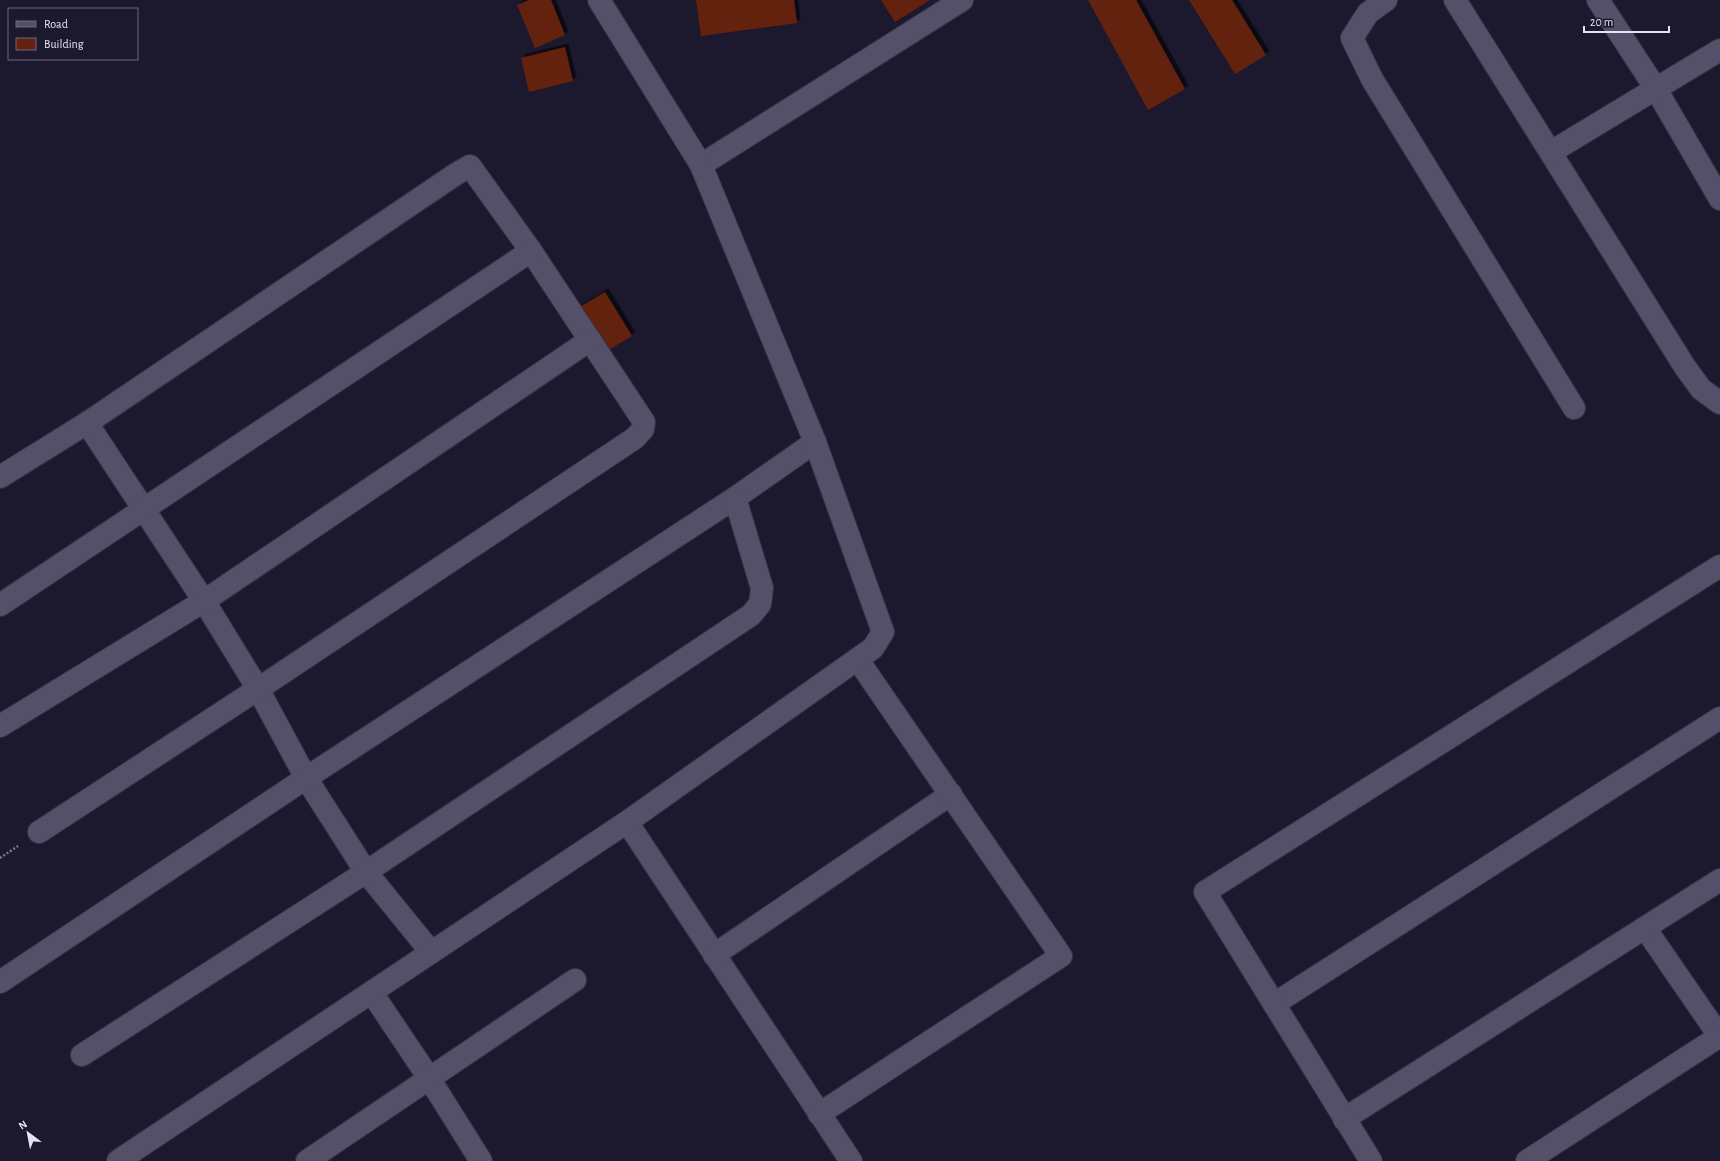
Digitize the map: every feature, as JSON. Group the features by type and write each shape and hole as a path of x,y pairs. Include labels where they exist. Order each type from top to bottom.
{"street":[{"path":"118,1161 627,822 858,660 873,648 883,632 815,442 701,165 599,0"},
{"path":"701,165 962,0"},
{"path":"1386,0 1368,13 1352,38 1372,79 1574,408"},
{"path":"1455,0 1552,152 1685,367 1701,390 1720,403"},
{"path":"1598,0 1656,89 1720,199"},
{"path":"1552,152 1720,50"},
{"path":"0,477 87,423 449,178 470,166 531,251 644,422 643,429 635,438 258,689 39,832"},
{"path":"0,605 145,510 531,251"},
{"path":"0,726 204,601 590,340"},
{"path":"87,423 204,601 258,689 306,778 366,872 431,952"},
{"path":"0,982 306,778 736,498 815,442"},
{"path":"82,1055 366,872 751,615 760,604 762,588 736,498"},
{"path":"1371,1161 1205,892 1720,566"},
{"path":"820,1114 1061,956 858,660"},
{"path":"1274,1004 1720,718"},
{"path":"714,954 951,794"},
{"path":"627,822 851,1161"},
{"path":"1344,1119 1720,880"},
{"path":"1527,1161 1720,1036 1645,928"},
{"path":"307,1161 575,980"},
{"path":"372,993 429,1078 481,1161"}],"building":[{"path":"529,0 551,0 565,35 535,48 517,5"},
{"path":"696,0 794,0 797,23 701,36"},
{"path":"881,0 930,0 895,22"},
{"path":"1088,0 1136,0 1185,89 1148,110"},
{"path":"1189,0 1232,0 1266,55 1235,74"},
{"path":"565,47 573,81 529,92 521,58"},
{"path":"605,292 632,336 605,352 578,308"}]}
